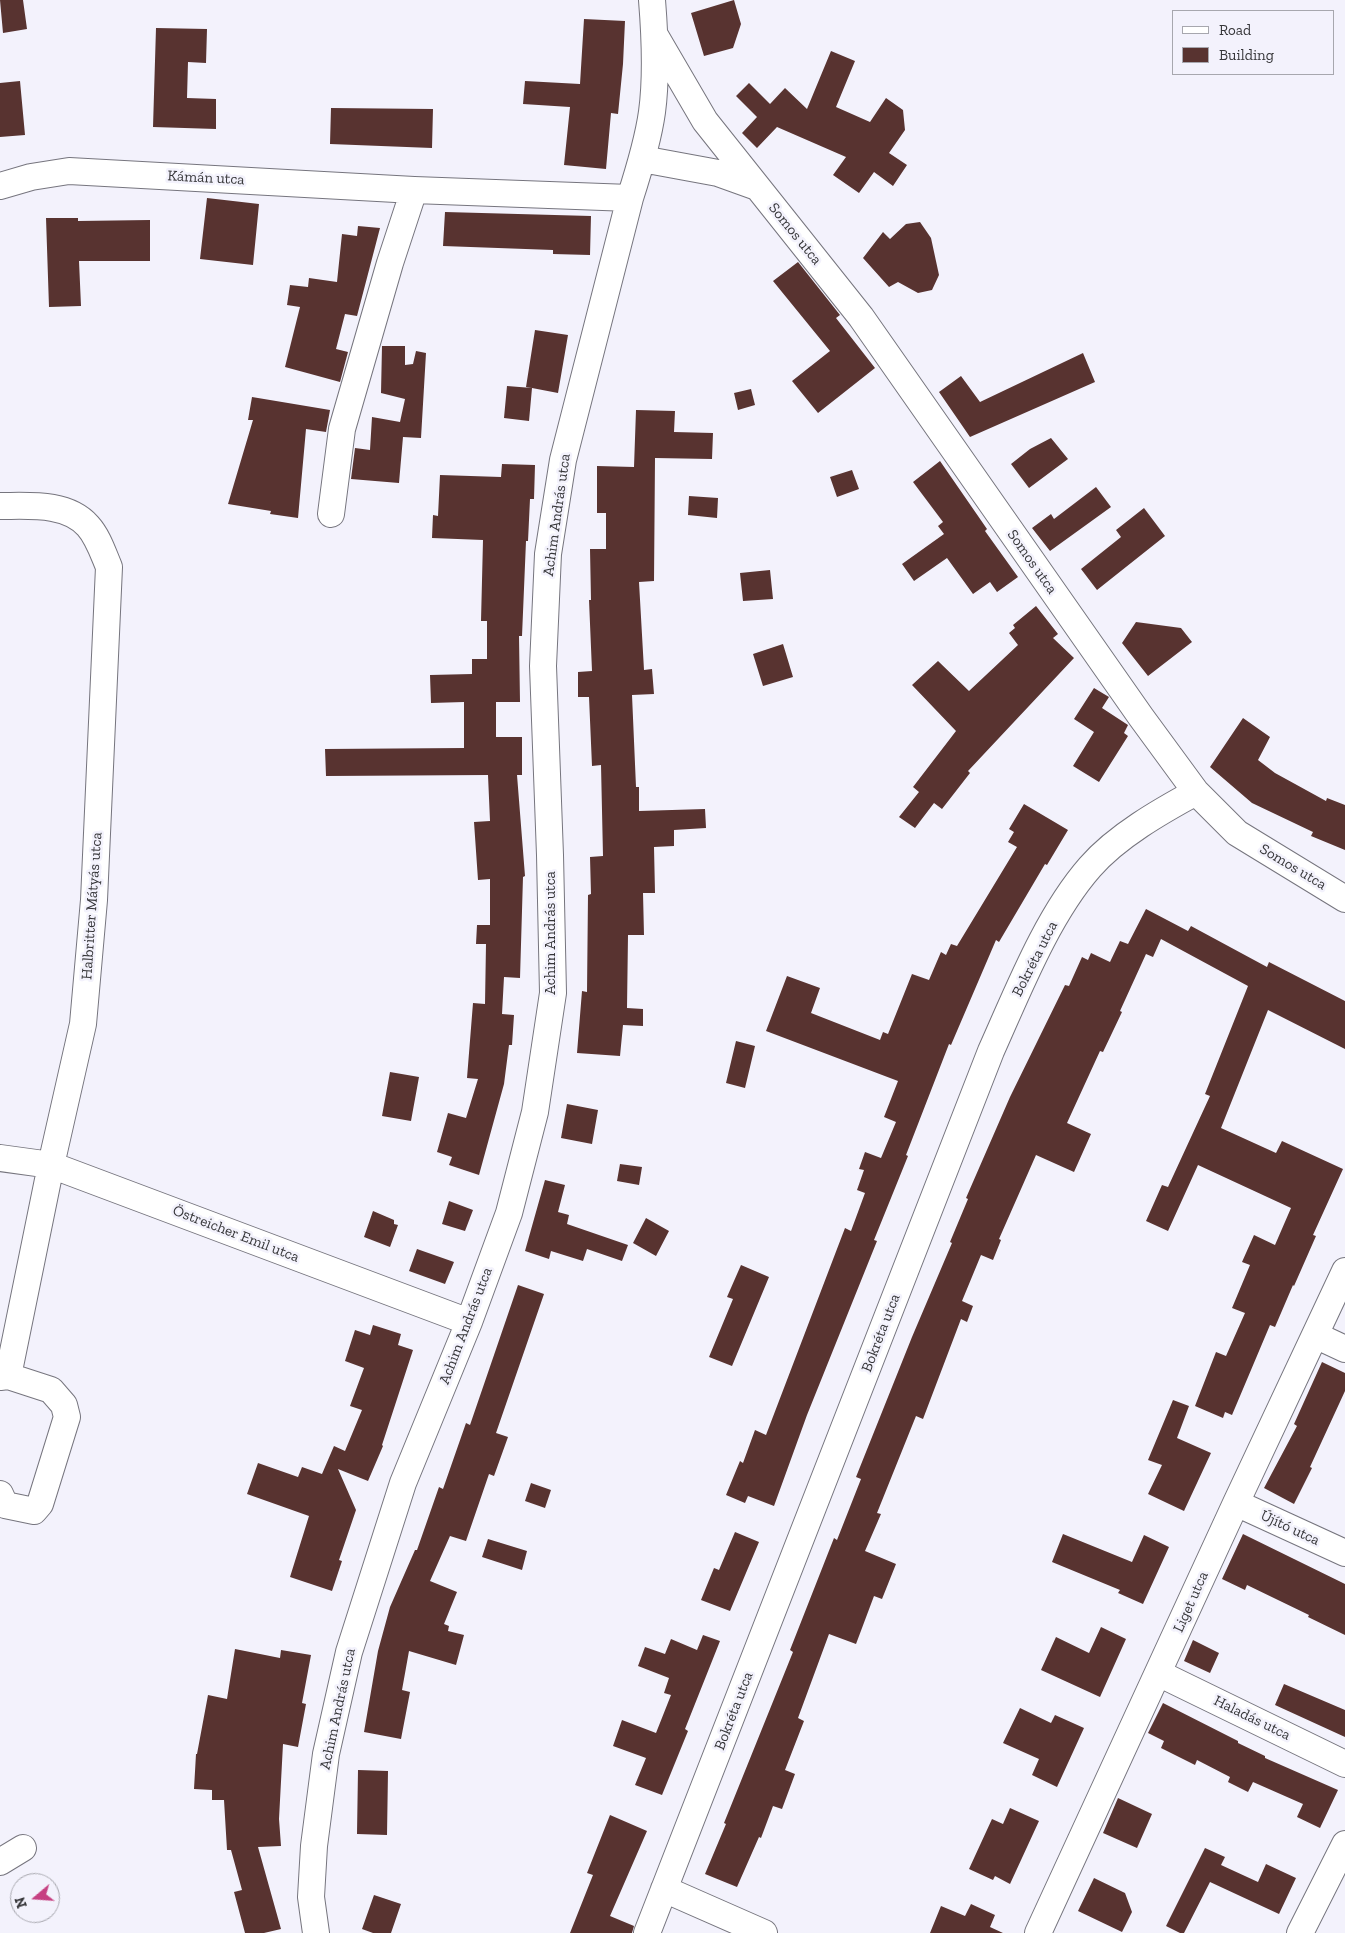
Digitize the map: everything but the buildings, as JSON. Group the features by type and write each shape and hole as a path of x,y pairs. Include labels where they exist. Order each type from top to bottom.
{"street":[{"name":"Achim András utca","path":"316,1933 311,1897 314,1846 326,1754 349,1652 403,1482 469,1322 509,1213 535,1112 553,993 544,666 548,554 563,460 630,198 642,159 653,104 655,77 652,0"},
{"name":"Somos utca","path":"654,34 705,122 861,317 1141,717 1196,792 1237,833 1345,899"},
{"path":"642,159 718,173 757,187"},
{"name":"Kámán utca","path":"0,186 31,177 69,171 414,190 630,198"},
{"path":"331,514 342,429 390,262 414,190"},
{"name":"Halbritter Mátyás utca","path":"0,506 39,506 69,512 87,525 99,543 109,567 94,900 83,1024 4,1377 51,1390 64,1405 67,1417 40,1504 34,1511 5,1505 0,1494"},
{"name":"Bokréta utca","path":"647,1933 991,1051 1028,968 1068,895 1091,865 1152,816 1196,792"},
{"name":"Östreicher Emil utca","path":"0,1158 51,1165 469,1322"},
{"name":"Liget utca","path":"1038,1933 1345,1271"},
{"path":"1315,1334 1345,1348"},
{"name":"Újító utca","path":"1236,1503 1345,1553"},
{"name":"Haladás utca","path":"1158,1673 1345,1764"},
{"path":"1300,1933 1345,1844"},
{"path":"0,1862 23,1848"},
{"path":"664,1889 764,1933"}]}
